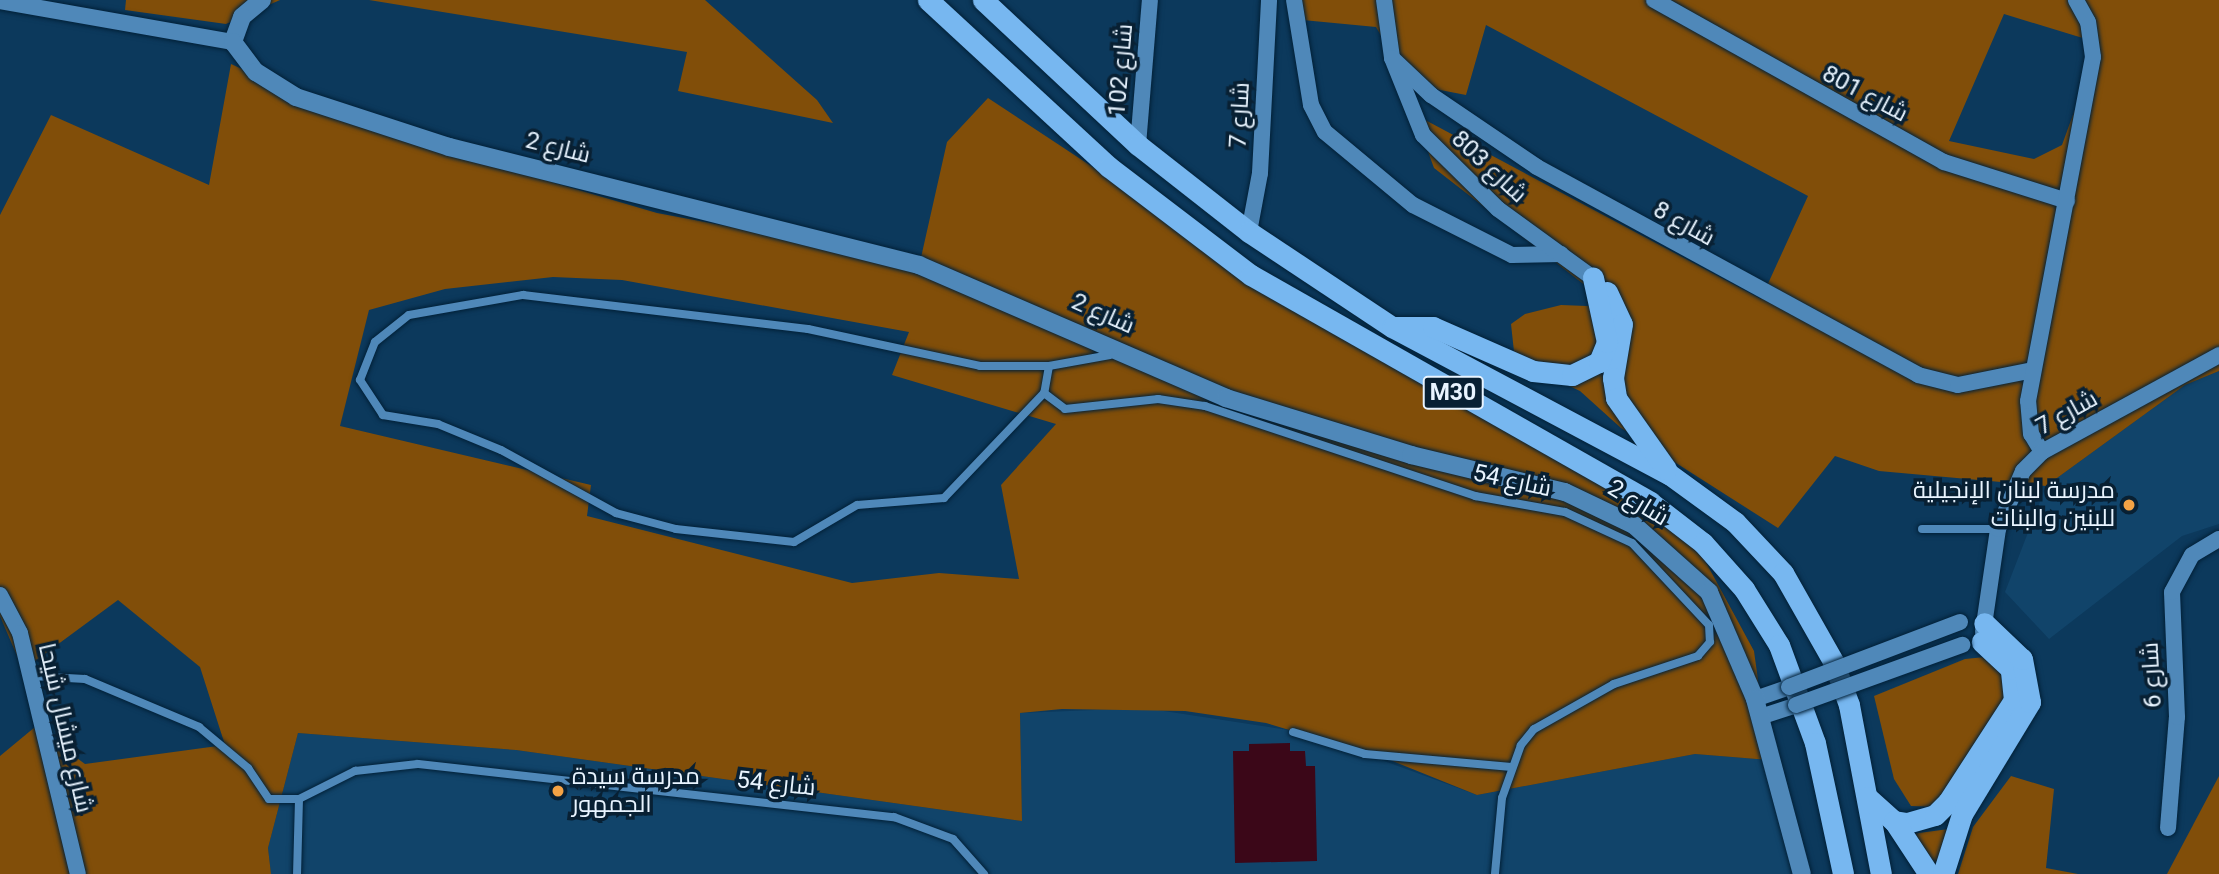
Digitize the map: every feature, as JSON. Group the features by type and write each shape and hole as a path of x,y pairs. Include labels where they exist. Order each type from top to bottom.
{"highway":[{"name":"M30","path":"928,0 1109,167 1251,275 1650,502 1703,543 1744,589 1779,645 1815,743 1843,874"},
{"name":"M30","path":"983,0 1138,145 1249,232 1392,327 1669,474 1735,522 1800,599 1849,705 1881,874"},
{"path":"1392,327 1433,327 1533,371 1572,375 1599,362 1607,342 1593,278"},
{"path":"1593,278 1615,302 1622,324 1613,378 1616,398 1669,474"},
{"path":"1894,821 1917,822 1942,809 2010,713 2011,669 1976,637"},
{"path":"1943,874 1962,814 2030,702 2022,659 1976,637"},
{"path":"1866,795 1894,821 1929,874"}],"street":[{"path":"0,1 233,41 242,17 262,0"},
{"name":"شارع 102","path":"1138,145 1150,0"},
{"name":"شارع 7","path":"1249,232 1260,173 1269,0"},
{"path":"1293,0 1311,105 1325,132 1413,205 1512,255 1561,254"},
{"path":"1384,0 1392,58"},
{"name":"شارع 801","path":"1654,0 1944,162 2067,201"},
{"path":"2042,452 2028,418 2033,370 2093,57 2088,22 2076,0"},
{"name":"شارع 2","path":"233,41 273,85 341,113 449,147 907,261 1148,360 1226,398 1411,455 1565,492 1623,519 1709,592 1755,699 1802,874"},
{"name":"شارع 803","path":"1392,58 1423,135 1498,209 1593,278"},
{"name":"شارع 8","path":"1392,58 1431,95 1537,167 1917,375 1958,385 2033,370"},
{"name":"شارع 7","path":"1976,637 1998,529 2011,489 2042,452 2219,355"},
{"name":"شارع 6","path":"2168,828 2177,717 2172,592 2192,555 2219,539"},
{"name":"شارع ميشال شيحا","path":"0,595 20,633 78,874"},
{"path":"1755,699 1961,622 1976,637 1760,717"}],"lane":[{"path":"1049,366 1044,393 943,498 857,505 794,541 676,528 616,513 502,450 438,424 383,415 360,380 375,342 410,315 523,295 808,329 980,366 1049,366 1102,354 1148,360"},
{"name":"شارع 54","path":"1044,393 1065,409 1158,399 1205,407 1475,495 1565,512 1632,543 1709,625 1707,649 1614,684 1534,729 1511,767 1495,874"},
{"path":"1922,528 1998,529"},
{"path":"31,676 85,679 156,708 229,748 270,799 299,799 297,874"},
{"path":"1293,732 1365,754 1511,767"},
{"name":"شارع 54","path":"299,799 355,771 418,764 880,815 934,828 984,874"}],"shaded area":[{"path":"126,0 280,0 226,24 125,10"},
{"path":"369,0 705,0 817,100 833,123 678,91 687,52"},
{"path":"1288,0 2219,0 2219,371 2185,385 2046,486 1879,471 1835,456 1778,528 1621,428 1580,391 1515,361 1511,324 1525,314 1561,305 1613,307 1434,168 1414,114 1761,299 1808,196 1486,25 1466,95 1409,84 1376,27 1292,19","holes":["2004,14 2099,43 2062,145 2034,159 1949,141"]},
{"path":"231,64 381,132 657,213 920,262 947,142 988,98 1302,305 1598,471 1702,555 1754,651 1769,760 1695,754 1477,795 1390,760 1266,723 1185,711 1062,709 1020,713 1022,821 516,750 298,733 268,848 271,874 0,874 0,756 35,727 85,764 225,745 200,667 118,600 23,670 0,616 0,215 51,115 209,185","holes":["553,277 622,280 909,332 892,375 1056,424 1001,485 1019,579 939,573 852,583 587,516 591,485 340,426 369,310 445,289"]},
{"name":"مدرسة لبنان الإنجيلية للبنين والبنات","path":"2219,371 2219,524 2182,536 2049,639 2005,592 2046,486 2185,385"},
{"path":"1985,657 1998,663 2010,700 1937,807 1911,806 1894,779 1874,696 1965,659"},
{"name":"مدرسة سيدة الجمهور","path":"1144,708 1308,733 1477,795 1695,754 1769,760 1802,874 271,874 268,848 298,733 516,750 1022,821 1020,713"},
{"path":"1290,743 1290,751 1305,751 1306,766 1315,766 1317,861 1235,863 1233,751 1249,751 1249,744"},
{"path":"2011,776 2054,789 2046,868 2078,874 1958,874 1973,827"},
{"path":"2219,776 2219,874 2167,874"},
{"path":"1949,829 1936,870 1911,834"}],"place":[{"name":"مدرسة لبنان الإنجيلية للبنين والبنات","path":"2129,505"},
{"name":"مدرسة سيدة الجمهور","path":"558,791"}]}
